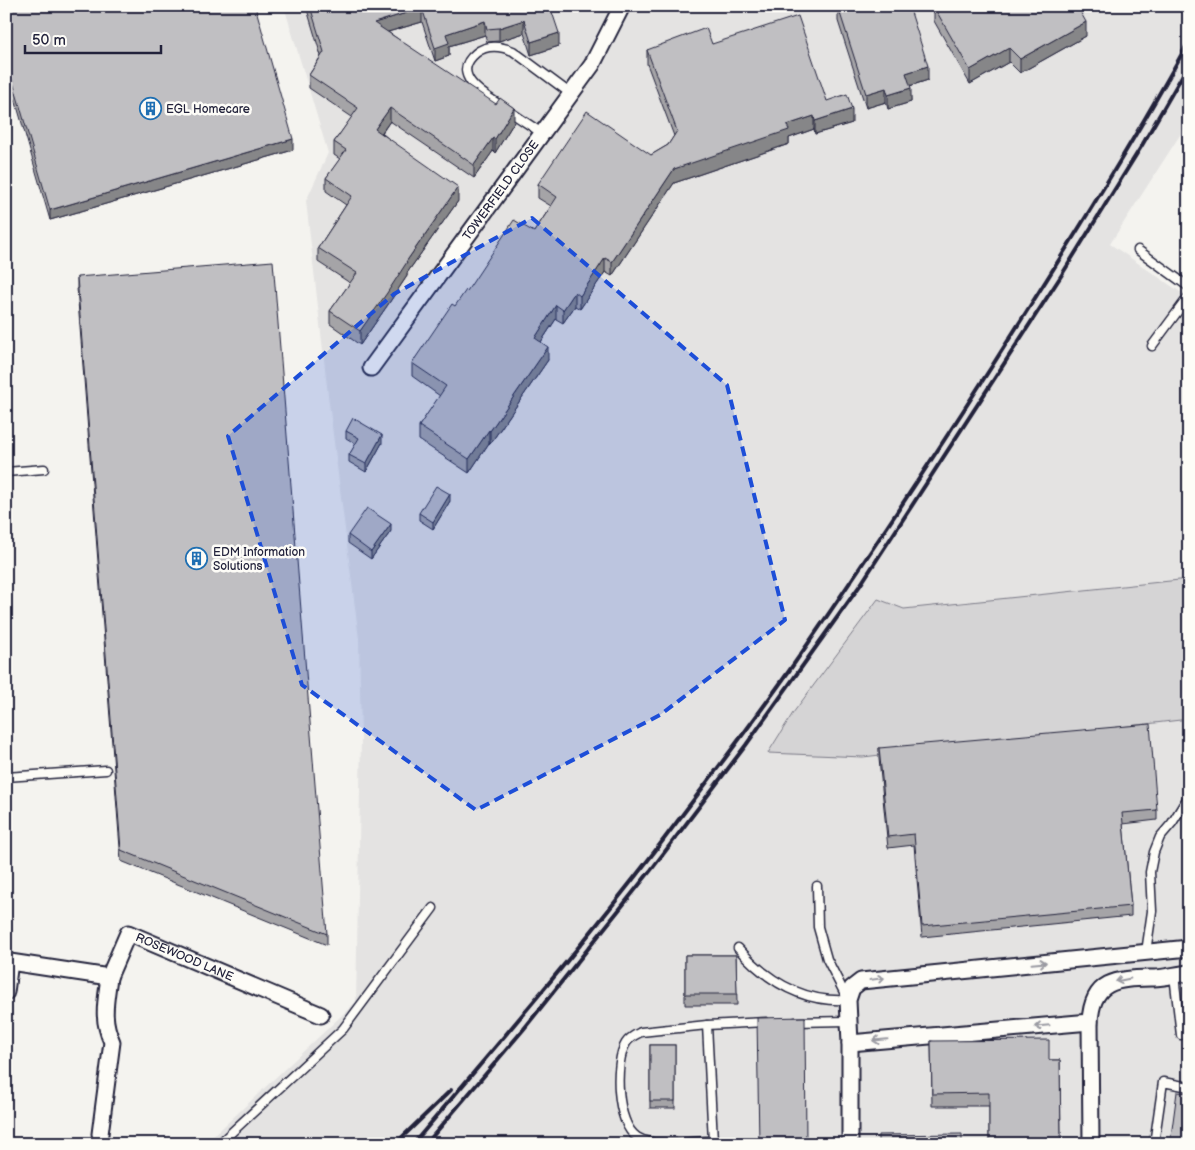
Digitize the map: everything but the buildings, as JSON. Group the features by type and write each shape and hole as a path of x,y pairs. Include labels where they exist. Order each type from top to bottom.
{"street":[{"name":"TOWERFIELD CLOSE","path":"371,368 592,65 622,6"},
{"name":"ROSEWOOD LANE","path":"109,977 128,933 321,1015"},
{"path":"850,1144 848,1000 852,988 861,981 1189,948"},
{"path":"1151,951 1156,978"},
{"path":"6,992 8,961 109,977 105,1014 106,1029 112,1042 100,1134"},
{"path":"1091,1144 1090,1022 1091,1007 1094,999 1103,988 1112,982 1181,974"},
{"path":"850,1043 1007,1027 1090,1022"}],"lane":[{"path":"543,134 477,90 468,79 466,69 469,61 478,51 498,46 503,47 513,51 571,94"},
{"path":"1138,250 1189,287"},
{"path":"1152,346 1189,296"},
{"path":"6,472 44,469"},
{"path":"6,777 106,770"},
{"path":"1151,951 1152,911 1150,872 1154,852 1160,837 1172,823 1187,799"},
{"path":"738,948 764,974 788,989 818,998 835,1001 848,1000 828,959 818,927 816,886"},
{"path":"219,1144 343,1029 432,908"},
{"path":"1181,974 1181,1035"},
{"path":"791,1022 848,1020"},
{"path":"707,1025 714,1142 653,1142 643,1140 630,1132 624,1121 619,1096 619,1077 625,1044 633,1036 641,1032 707,1025 772,1022"},
{"path":"1154,1144 1163,1082 1189,1086"}],"highlighted area":[{"path":"532,218 727,385 785,620 660,715 476,810 302,685 228,436 394,294"}],"shaded area":[{"path":"284,6 1189,6 1189,121 1110,244 1189,298 1189,1144 205,1144 356,1002 361,737 359,639 306,201 328,153"},
{"path":"1189,579 1189,719 863,757 768,753 793,713 878,599 904,609"}],"railway":[{"path":"413,1144 536,999 626,888 789,671 892,520 967,405 1118,164 1189,41"},
{"path":"426,1144 523,1030 651,870 746,745 861,584 1061,276 1141,147 1189,64"},
{"path":"395,1144 451,1090"}],"place":[{"name":"EGL Homecare","path":"150,109"},
{"name":"EDM Information Solutions","path":"197,559"}]}
